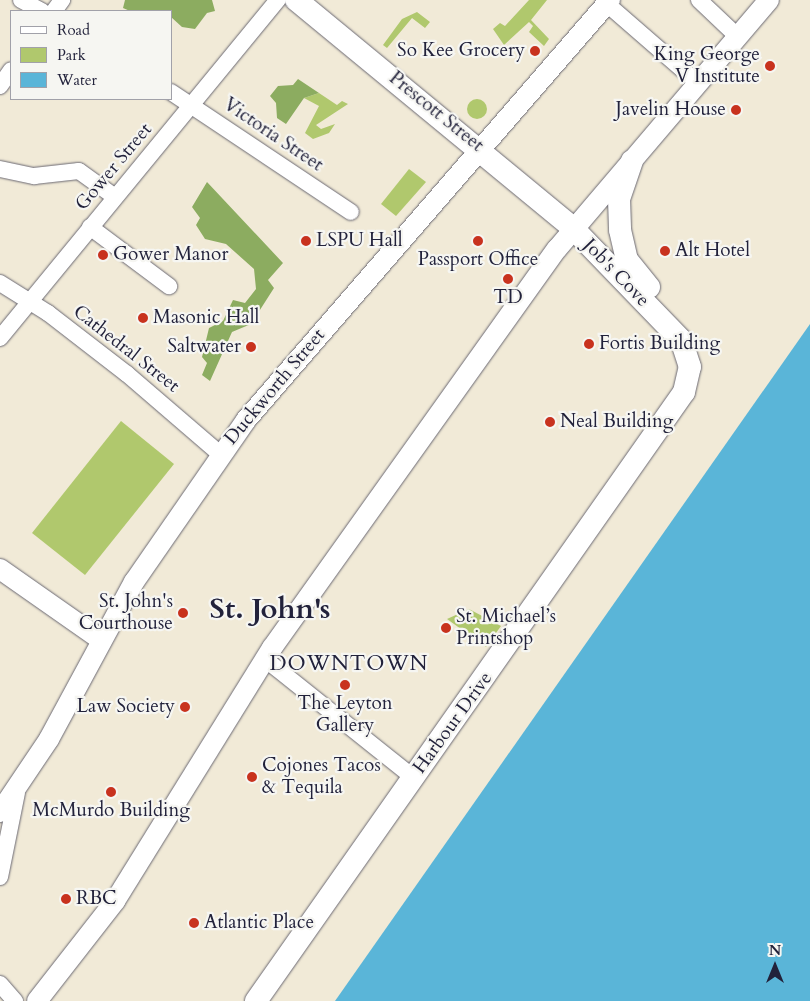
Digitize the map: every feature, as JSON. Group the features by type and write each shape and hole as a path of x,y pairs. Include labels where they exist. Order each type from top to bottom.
{"main road":[{"name":"Prescott Street","path":"296,0 484,150 574,228"},
{"path":"632,161 619,199 620,230 628,260 655,294 660,317"},
{"name":"Job's Cove","path":"574,228 660,317"},
{"name":"Harbour Drive","path":"256,1001 684,392 688,354 660,317"}],"street":[{"path":"21,0 40,10"},
{"name":"Gower Street","path":"0,338 278,0"},
{"path":"700,0 738,37"},
{"path":"37,1001 142,862 265,659 574,228 770,0"},
{"path":"609,2 699,84"},
{"name":"Duckworth Street","path":"0,812 17,794 100,639 220,454 300,354 484,150 609,2"},
{"path":"0,86 10,71"},
{"name":"Victoria Street","path":"172,93 351,212"},
{"path":"0,169 34,176 79,171 115,197"},
{"path":"90,228 169,286"},
{"name":"Cathedral Street","path":"0,284 29,303 147,390 220,454"},
{"path":"0,569 38,600 100,639"},
{"path":"265,659 413,777"},
{"path":"0,877 17,794"},
{"path":"0,984 15,1001"}],"green space":[{"path":"125,0 212,0 215,11 207,13 195,29 182,27 172,18 172,10 128,10 123,8"},
{"path":"529,0 547,0 531,20 549,39 544,46 529,32 533,26 529,22 504,45 493,29 500,23 505,26"},
{"path":"417,12 430,22 425,28 412,18 387,48 383,45 402,19"},
{"path":"298,79 319,93 304,98 286,124 277,118 276,103 270,96 278,86 293,85"},
{"path":"319,93 337,105 342,101 348,104 316,125 321,129 335,124 329,133 313,139 305,133 319,106 304,98"},
{"path":"473,99 481,99 487,105 487,113 481,119 473,119 467,113 467,105"},
{"path":"409,169 426,182 396,216 381,204"},
{"path":"207,182 283,263 268,280 274,288 251,324 232,332 210,381 202,375 207,363 202,357 209,328 223,321 233,300 245,303 256,289 254,269 226,244 205,239 196,225 200,218 192,207"},
{"path":"121,421 174,464 85,575 32,533"},
{"path":"469,609 501,626 486,647 447,619"}],"water":[{"path":"810,324 810,1001 335,1001"}],"place":[{"name":"So Kee Grocery","path":"535,51"},
{"name":"King George V Institute","path":"770,66"},
{"name":"Javelin House","path":"736,110"},
{"name":"LSPU Hall","path":"306,241"},
{"name":"Passport Office","path":"478,241"},
{"name":"Alt Hotel","path":"665,251"},
{"name":"Gower Manor","path":"103,255"},
{"name":"TD","path":"508,279"},
{"name":"Masonic Hall","path":"143,318"},
{"name":"Fortis Building","path":"589,344"},
{"name":"Saltwater","path":"251,347"},
{"name":"Neal Building","path":"550,422"},
{"name":"St. John's Courthouse","path":"183,613"},
{"name":"St. Michael’s Printshop","path":"446,628"},
{"name":"The Leyton Gallery","path":"345,685"},
{"name":"Law Society","path":"185,707"},
{"name":"Cojones Tacos & Tequila","path":"252,777"},
{"name":"McMurdo Building","path":"111,792"},
{"name":"RBC","path":"66,899"},
{"name":"Atlantic Place","path":"194,923"}],"district":[{"name":"St. John's","path":"270,610"},
{"name":"DOWNTOWN","path":"349,664"}]}
